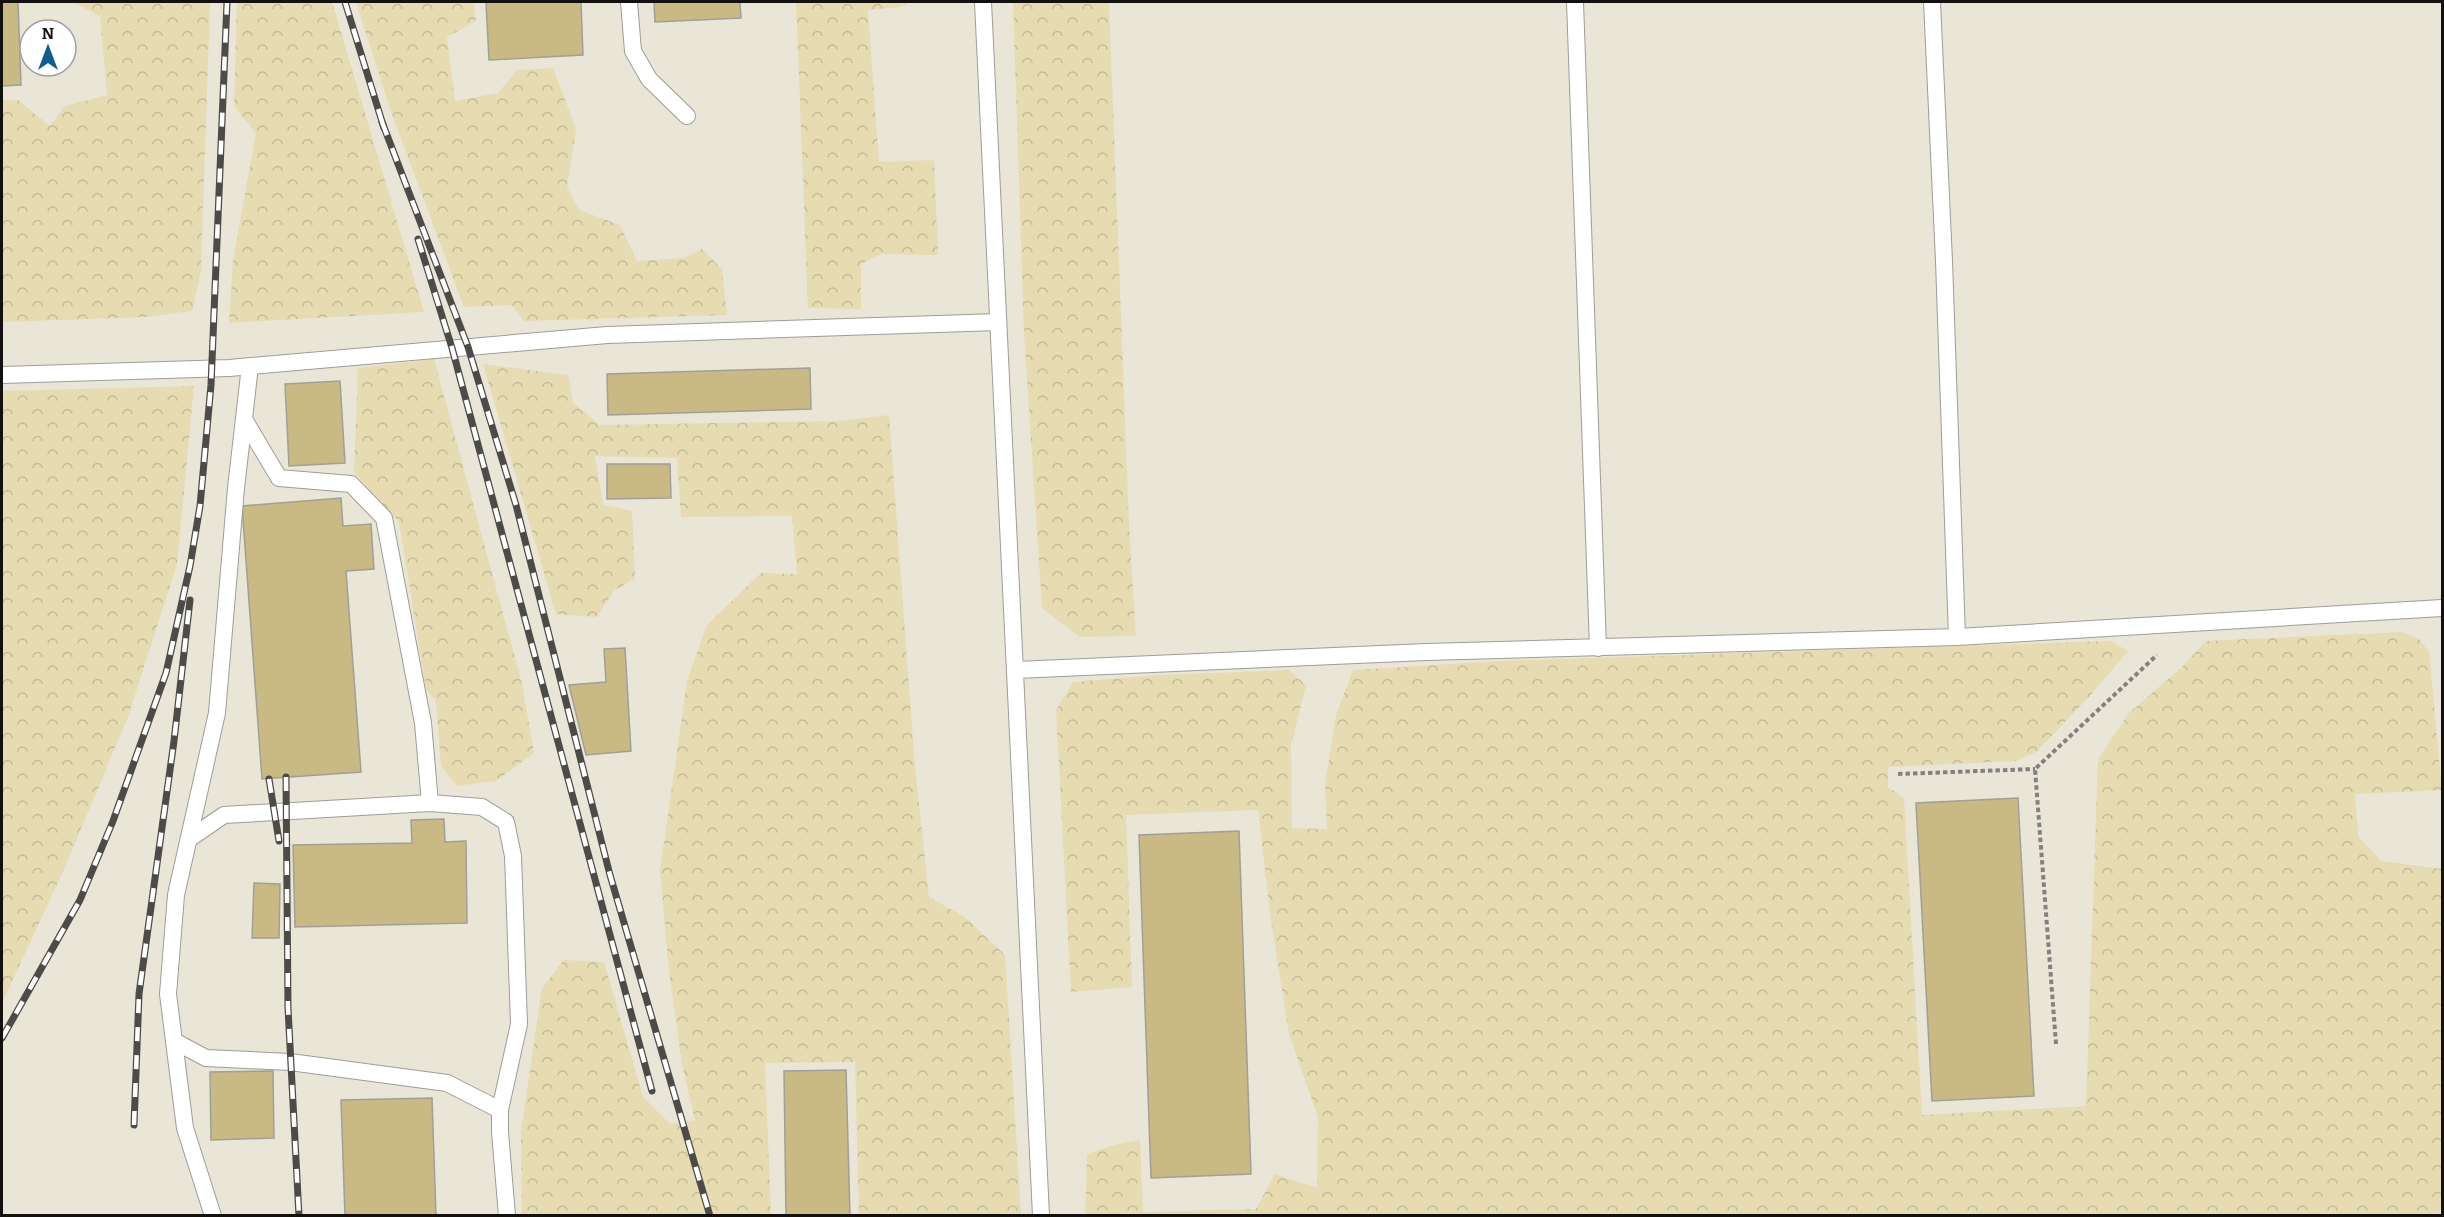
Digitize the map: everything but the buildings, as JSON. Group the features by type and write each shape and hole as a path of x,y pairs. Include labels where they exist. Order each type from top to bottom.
{"lane":[{"path":"629,2 633,51 649,79 687,116"},
{"path":"983,2 1041,1215"},
{"path":"1575,2 1598,648"},
{"path":"1932,2 1944,261 1957,637"},
{"path":"2,375 250,366 607,335 998,322"},
{"path":"213,1215 185,1128 169,983 176,895 217,712 236,488 250,366"},
{"path":"244,419 279,478 351,484 384,518 423,723 430,803"},
{"path":"1015,670 1957,637 2442,608"},
{"path":"189,839 224,815 430,803 482,807 506,822 513,856 519,1024 500,1110 507,1215"},
{"path":"174,1041 206,1058 290,1062 447,1083 500,1110"}],"path":[{"path":"1898,774 2035,769 2190,624"},
{"path":"2035,769 2056,1044"}],"shaded area":[{"path":"2,2 2442,2 2442,1215 2,1215"}],"green space":[{"path":"72,2 210,2 201,271 192,311 148,317 2,322 2,100 18,100 50,126 65,106 107,95 100,16"},
{"path":"237,2 332,2 424,312 229,323 233,260 256,133 234,106"},
{"path":"356,2 474,2 476,21 447,37 455,101 498,93 517,70 553,68 576,129 567,187 579,210 620,225 637,261 684,258 702,249 722,269 727,315 524,321 512,305 464,307 390,109"},
{"path":"796,2 910,2 901,7 868,10 879,162 934,160 938,255 880,254 861,264 861,309 808,308"},
{"path":"1013,2 1109,2 1129,525 1136,636 1080,637 1042,608 1024,333"},
{"path":"434,359 522,684 534,753 496,781 457,786 441,766 436,701 426,689 399,522 354,472 358,368"},
{"path":"483,364 568,375 573,403 600,425 839,421 889,415 915,767 929,897 966,918 1005,955 1021,1215 859,1215 855,1062 765,1063 771,1215 522,1215 521,1131 542,988 564,960 604,962 643,1097 670,1124 695,1120 682,1064 669,972 660,871 687,681 707,625 761,573 797,574 792,516 681,517 677,458 595,456 603,505 632,511 635,578 614,591 596,617 556,614"},
{"path":"194,386 177,564 128,717 65,867 2,1003 2,391"},
{"path":"2403,632 2420,640 2429,652 2442,790 2355,794 2358,836 2381,861 2442,869 2442,1203 2439,1215 1085,1215 1087,1154 1114,1145 1140,1140 1143,1212 1256,1209 1275,1174 1317,1188 1318,1117 1289,1034 1270,914 1258,810 1126,815 1132,987 1071,992 1056,710 1073,682 1158,675 1289,670 1306,685 1291,745 1292,828 1327,829 1325,785 1336,715 1353,670 1498,661 2111,641 2128,651 2088,698 2036,752 2015,761 1888,767 1888,787 1904,798 1922,1115 2086,1106 2098,759 2129,713 2182,667 2206,641"}],"railway":[{"path":"2,1038 80,900 113,821 166,673 190,566 200,506 211,385 227,2"},
{"path":"345,2 384,128"},
{"path":"382,122 468,347 516,505 610,875 710,1216"},
{"path":"418,239 452,348 652,1091"},
{"path":"134,1125 139,994 174,741 190,600"},
{"path":"286,777 288,1008 299,1216"},
{"path":"269,779 279,841"}]}
